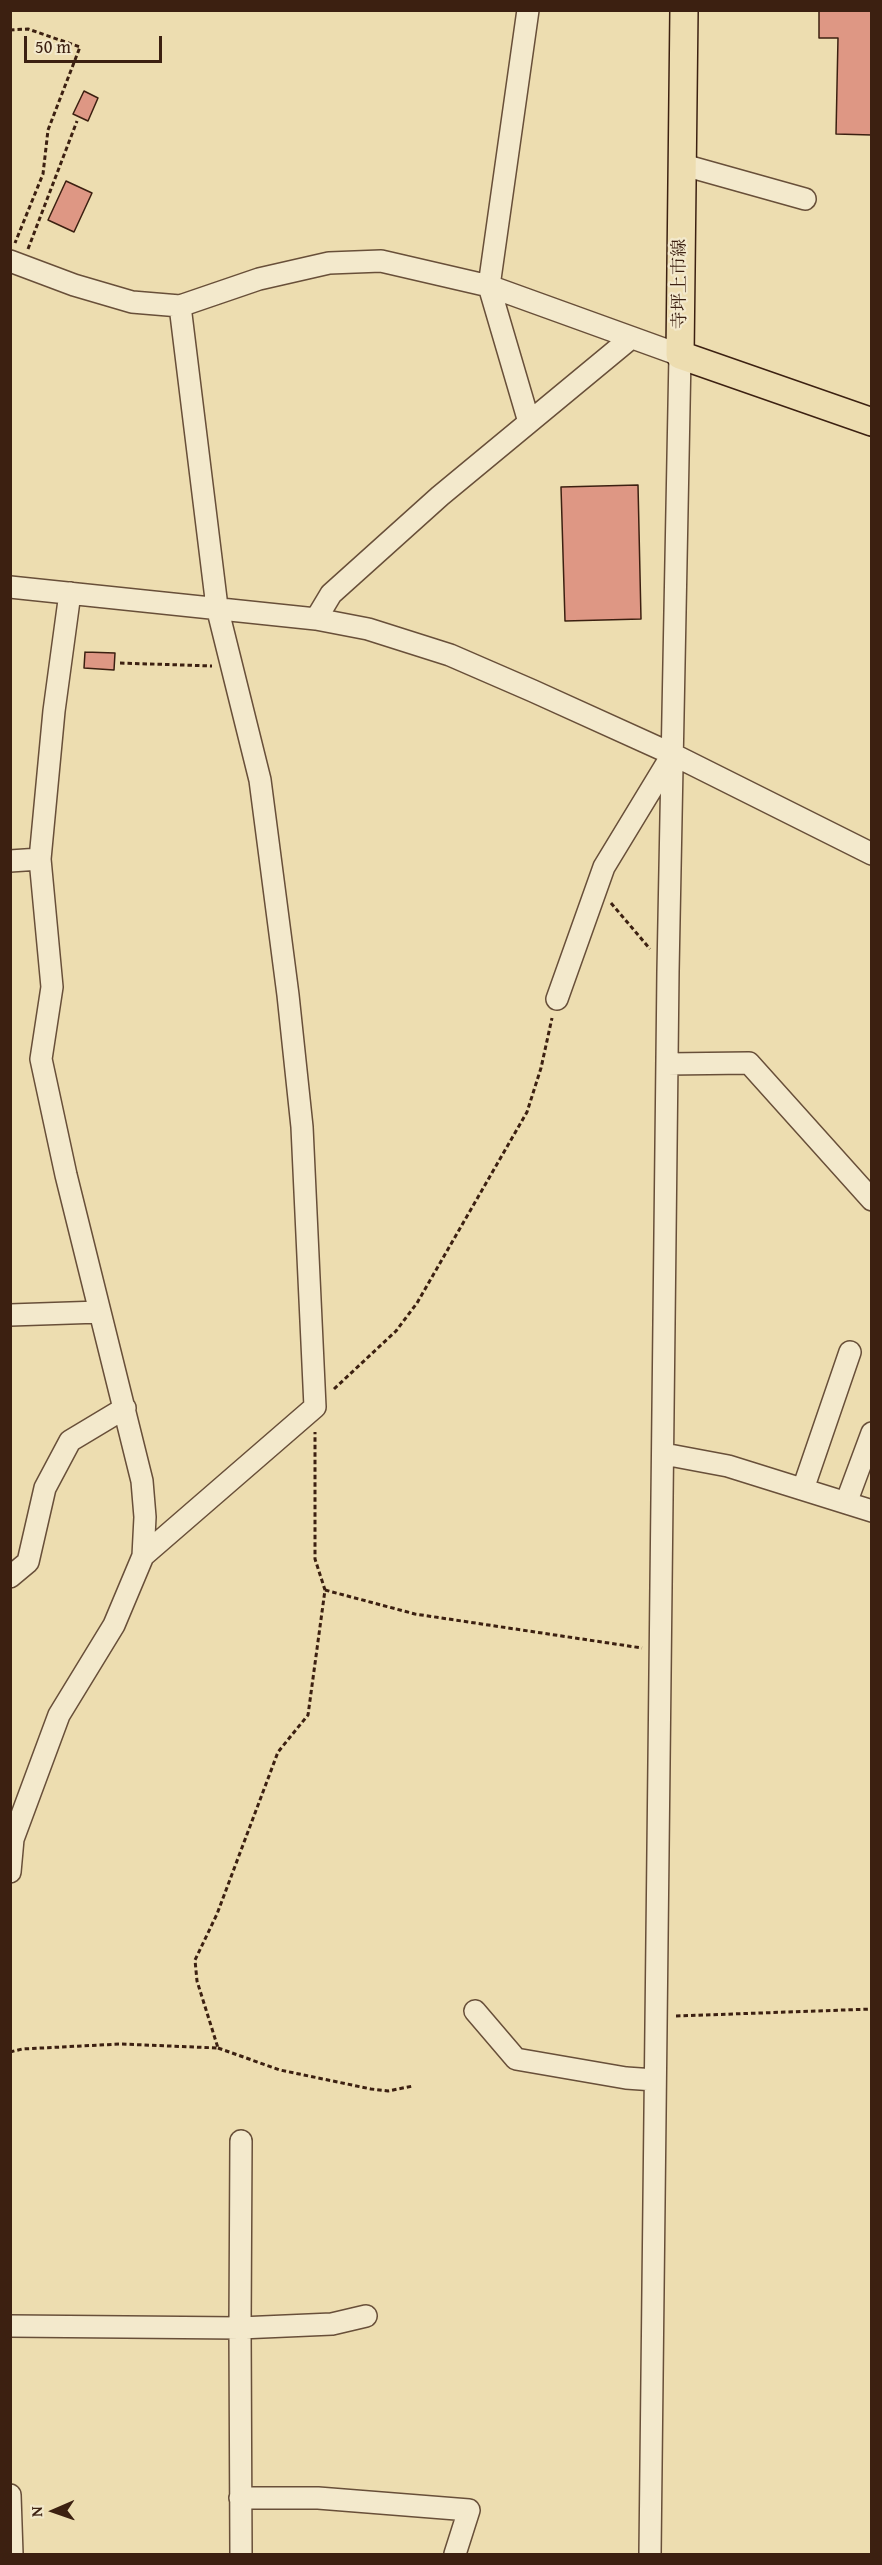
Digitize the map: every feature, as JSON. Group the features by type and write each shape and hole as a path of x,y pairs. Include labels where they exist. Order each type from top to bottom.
{"main road":[{"name":"寺坪上市線","path":"684,10 680,164 680,355 872,422"}],"street":[{"path":"528,10 489,286 529,422"},
{"path":"680,164 806,198"},
{"path":"14,259 74,285 132,302 180,306 259,279 329,263 381,261 489,286 680,355 668,971 650,2554"},
{"path":"143,1556 315,1407 302,1127 288,995 260,780 217,607 180,306"},
{"path":"316,619 331,594 440,496 632,338"},
{"path":"10,588 217,607 316,619 368,629 450,655 672,754 872,854"},
{"path":"10,1872 13,1839 59,1715 114,1625 143,1556 145,1517 142,1481 41,1059 52,987 40,859 54,711 70,593"},
{"path":"557,999 604,867 672,754"},
{"path":"10,861 40,859"},
{"path":"667,1064 749,1063 872,1200"},
{"path":"10,1316 100,1312"},
{"path":"803,1490 850,1352"},
{"path":"10,1577 28,1562 45,1488 70,1441 125,1408"},
{"path":"846,1503 872,1433"},
{"path":"664,1454 728,1466 872,1511"},
{"path":"475,2012 516,2058 626,2078 655,2080"},
{"path":"241,2141 241,2554"},
{"path":"10,2325 240,2328 332,2324 366,2316"},
{"path":"10,2495 12,2554"},
{"path":"240,2499 318,2498 468,2510 455,2554"}],"path":[{"path":"10,30 27,29 80,47 48,130 43,174 14,259"},
{"path":"14,259 77,122"},
{"path":"120,663 232,667"},
{"path":"597,886 668,971"},
{"path":"219,2048 197,1981 195,1960 217,1914 278,1752 308,1715 325,1590 315,1559 315,1407 396,1331 417,1303 527,1112 541,1068 557,999"},
{"path":"325,1590 415,1614 661,1651"},
{"path":"656,2017 872,2009"},
{"path":"10,2052 22,2049 121,2044 219,2048 280,2070 370,2089 388,2091 413,2086"}],"building":[{"path":"819,10 872,10 872,135 836,134 838,38 819,38"},
{"path":"84,91 98,98 88,121 73,114"},
{"path":"66,181 92,193 74,232 48,220"},
{"path":"638,485 641,619 565,621 561,487"},
{"path":"85,652 115,653 114,670 84,668"}]}
